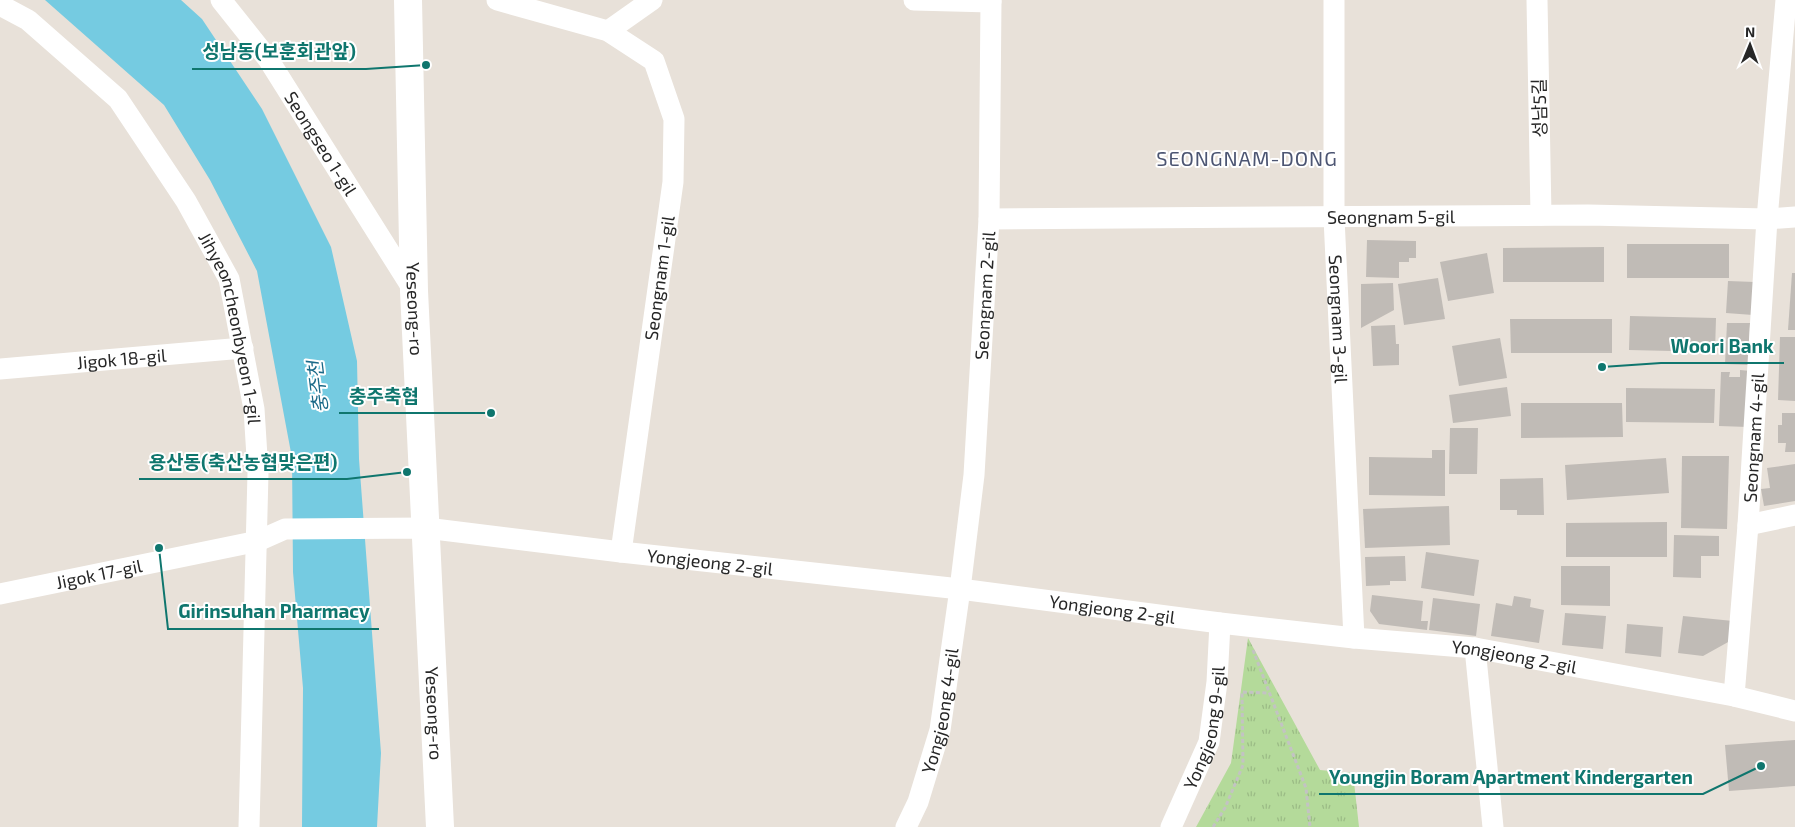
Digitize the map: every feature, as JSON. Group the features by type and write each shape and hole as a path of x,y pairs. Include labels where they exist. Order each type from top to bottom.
{"main road":[{"name":"Yeseong-ro","path":"408,0 414,291 440,827"}],"street":[{"name":"Seongseo 1-gil","path":"221,0 268,59 414,291"},
{"name":"Seongnam 1-gil","path":"496,0 608,31 654,61 674,119 673,182 621,552"},
{"path":"608,31 652,0"},
{"path":"914,0 991,1"},
{"name":"Seongnam 3-gil","path":"1334,0 1334,218 1354,638"},
{"name":"성남5길","path":"1537,0 1541,216"},
{"name":"Seongnam 4-gil","path":"1734,696 1748,525 1766,218 1786,0"},
{"name":"Seongnam 2-gil","path":"960,589 974,475 989,219 991,1"},
{"name":"Jihyeoncheonbyeon 1-gil","path":"0,5 28,20 118,99 186,201 230,278 254,409 258,473 258,541 249,827"},
{"name":"Seongnam 5-gil","path":"989,219 1541,216 1795,217"},
{"name":"Jigok 18-gil","path":"0,369 243,348"},
{"path":"1748,525 1795,515"},
{"name":"Yongjeong 2-gil","path":"285,529 426,528 621,552 960,589 1220,623 1354,638 1475,648 1734,696 1795,711"},
{"name":"Jigok 17-gil","path":"0,594 258,541 285,529"},
{"name":"Yongjeong 4-gil","path":"906,827 918,802 940,730 960,589"},
{"name":"Yongjeong 9-gil","path":"1171,827 1209,742 1218,682 1220,623"},
{"path":"1475,648 1492,827"}],"path":[{"path":"1252,648 1306,788 1310,827"},
{"path":"1213,827 1225,808 1243,765 1242,692 1269,693"}],"green space":[{"path":"1248,638 1320,770 1353,773 1359,827 1196,827 1231,763"}],"water":[{"name":"충주천","path":"45,0 181,0 202,19 262,109 331,247 357,361 359,459 381,753 377,827 302,827 303,688 293,572 292,458 257,271 210,180 164,105"}],"building":[{"path":"1367,240 1416,241 1416,258 1409,258 1409,262 1399,262 1399,278 1366,277"},
{"path":"1627,244 1729,244 1729,278 1627,278"},
{"path":"1604,247 1604,282 1503,282 1503,248"},
{"path":"1487,253 1494,293 1448,301 1440,262"},
{"path":"1792,273 1795,273 1795,330 1788,330"},
{"path":"1438,278 1445,319 1404,325 1398,284"},
{"path":"1728,281 1755,282 1753,315 1726,313"},
{"path":"1393,283 1394,310 1361,328 1361,284"},
{"path":"1630,316 1716,318 1715,352 1629,350"},
{"path":"1510,319 1612,319 1612,353 1511,353"},
{"path":"1727,323 1750,323 1748,365 1725,364"},
{"path":"1395,325 1396,344 1399,344 1399,365 1373,366 1371,326"},
{"path":"1780,337 1795,337 1795,401 1778,400"},
{"path":"1500,338 1507,378 1459,386 1452,346"},
{"path":"1740,370 1751,371 1748,427 1719,426 1721,372 1730,372 1729,377 1740,377"},
{"path":"1507,387 1511,416 1453,423 1449,395"},
{"path":"1626,388 1715,389 1714,423 1626,422"},
{"path":"1521,403 1622,403 1623,437 1521,438"},
{"path":"1782,413 1795,413 1795,452 1785,452 1786,443 1778,443 1778,425 1782,425"},
{"path":"1450,428 1478,428 1477,474 1449,474"},
{"path":"1432,450 1445,450 1445,496 1369,495 1369,457 1432,458"},
{"path":"1682,456 1729,456 1727,529 1681,528"},
{"path":"1666,458 1669,493 1567,500 1565,465"},
{"path":"1795,464 1795,501 1764,506 1761,489 1770,488 1767,468"},
{"path":"1543,478 1544,515 1517,515 1517,510 1500,510 1500,479"},
{"path":"1449,506 1450,545 1365,548 1363,509"},
{"path":"1667,522 1667,557 1566,557 1566,523"},
{"path":"1674,535 1719,536 1719,556 1701,556 1701,578 1673,577"},
{"path":"1426,552 1479,560 1474,596 1421,588"},
{"path":"1405,556 1406,581 1390,581 1390,585 1366,586 1365,557"},
{"path":"1561,566 1610,566 1610,606 1561,605"},
{"path":"1372,595 1423,601 1421,621 1428,621 1427,630 1379,624 1370,611"},
{"path":"1514,596 1531,599 1530,607 1544,610 1539,643 1491,636 1496,603 1512,606"},
{"path":"1433,598 1480,604 1476,636 1429,630"},
{"path":"1565,613 1606,616 1603,649 1562,645"},
{"path":"1683,616 1733,621 1730,641 1703,656 1678,653"},
{"path":"1627,624 1663,627 1661,657 1625,653"},
{"path":"1795,740 1795,786 1729,791 1725,745"}],"place":[{"name":"성남동(보훈회관앞)","path":"426,65"},
{"name":"Woori Bank","path":"1602,367"},
{"name":"충주축협","path":"491,413"},
{"name":"용산동(축산농협맞은편)","path":"407,472"},
{"name":"Girinsuhan Pharmacy","path":"159,548"},
{"name":"Youngjin Boram Apartment Kindergarten","path":"1761,766"}],"district":[{"name":"SEONGNAM-DONG","path":"1247,158"}]}
